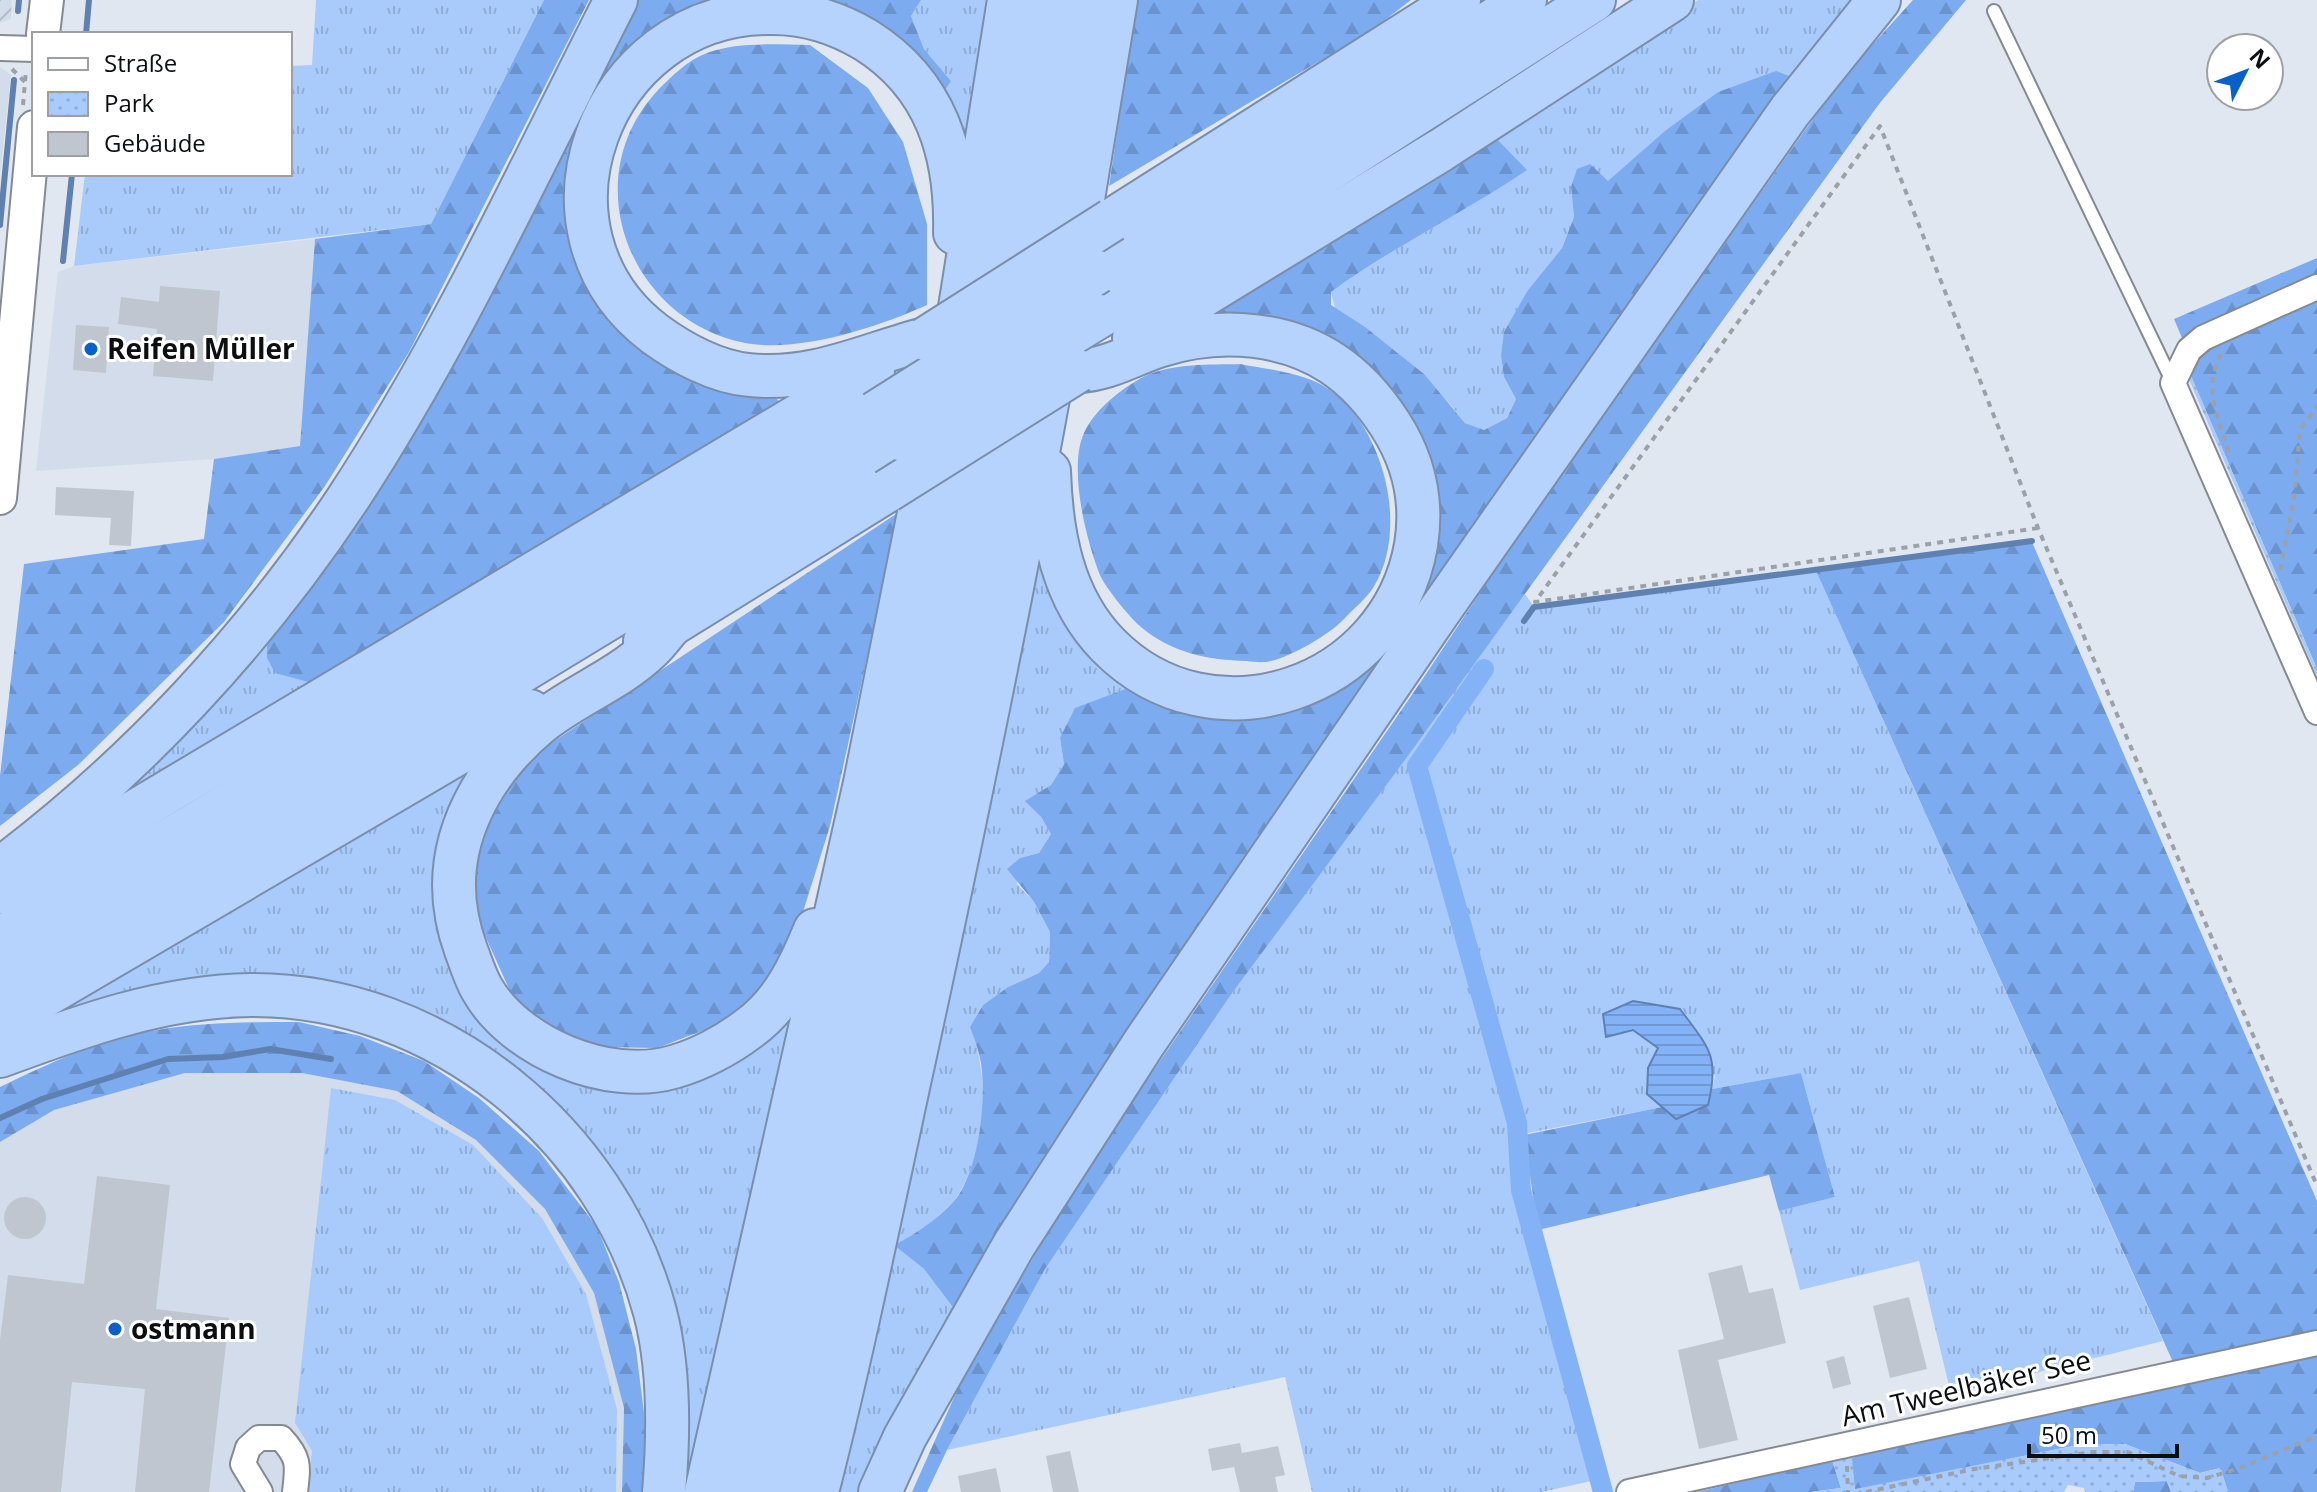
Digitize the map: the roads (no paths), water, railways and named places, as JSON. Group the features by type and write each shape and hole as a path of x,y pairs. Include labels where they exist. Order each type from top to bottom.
{"highway":[{"path":"0,869 97,787 208,679 303,562 346,502 444,338 616,0"},
{"path":"706,1492 865,783 960,313 1009,0"},
{"path":"740,1492 834,1090 941,589 1008,235 1046,0"},
{"path":"777,1492 928,823 990,514 1054,167 1081,0"},
{"path":"817,1492 871,1260 953,879 1046,411 1116,0"},
{"path":"1314,94 1341,62 1433,0"},
{"path":"0,892 925,339 1459,0"},
{"path":"0,981 209,860 615,616 888,426 1098,272 1525,0"},
{"path":"0,938 888,426 1100,316 1594,0"},
{"path":"0,1022 486,738 670,626 1078,371 1441,150 1672,0"},
{"path":"880,1492 905,1437 1014,1245 1144,1043 1438,613 1771,137 1879,0"},
{"path":"925,339 830,369 777,376 746,375 672,347 639,322 614,292 598,261 587,222 586,176 599,126 616,95 641,64 657,49 696,27 719,18 748,13 801,14 823,20 850,30 894,59 924,95 949,154 956,194 953,273 960,313"},
{"path":"1046,411 1053,431 1049,462 1057,551 1071,590 1088,620 1108,645 1134,666 1159,682 1201,695 1237,698 1264,696 1303,686 1340,667 1375,634 1399,600 1412,568 1420,525 1416,480 1401,440 1379,406 1356,381 1331,360 1294,343 1252,336 1210,335 1184,339 1096,370 1078,371"},
{"path":"670,626 649,650 539,723 487,782 464,824 454,860 454,902 459,932 483,990 501,1015 523,1034 562,1056 592,1066 633,1072 671,1068 714,1050 750,1028 778,999 799,969 822,913 850,801 865,783"},
{"path":"0,1056 131,1012 192,999 253,995 308,1000 359,1010 411,1027 467,1058 528,1105 566,1142 593,1176 633,1249 655,1312 667,1389 664,1492"}],"main road":[{"path":"43,32 47,0"},
{"path":"0,498 32,149"}],"street":[{"path":"6,58 32,50"},
{"path":"2317,287 2203,338 2189,350 2173,383 2317,712"},
{"name":"Am Tweelbäker See","path":"1629,1492 2317,1343"},
{"path":"260,1492 243,1464 248,1448 259,1438 281,1438 292,1449 298,1464 295,1492"}],"lane":[{"path":"1994,11 2173,383"}],"waterway":[{"path":"18,11 19,0"},
{"path":"86,32 89,0"},
{"path":"0,225 14,80"},
{"path":"63,261 72,176"},
{"path":"1524,621 1534,607 2032,541"},
{"path":"1484,669 1417,766 1517,1123 1521,1190 1603,1492"},
{"path":"0,1118 42,1099 168,1059 223,1057 270,1049 331,1059"}],"place":[{"name":"Reifen Müller","path":"91,349"},
{"name":"ostmann","path":"115,1329"}]}
